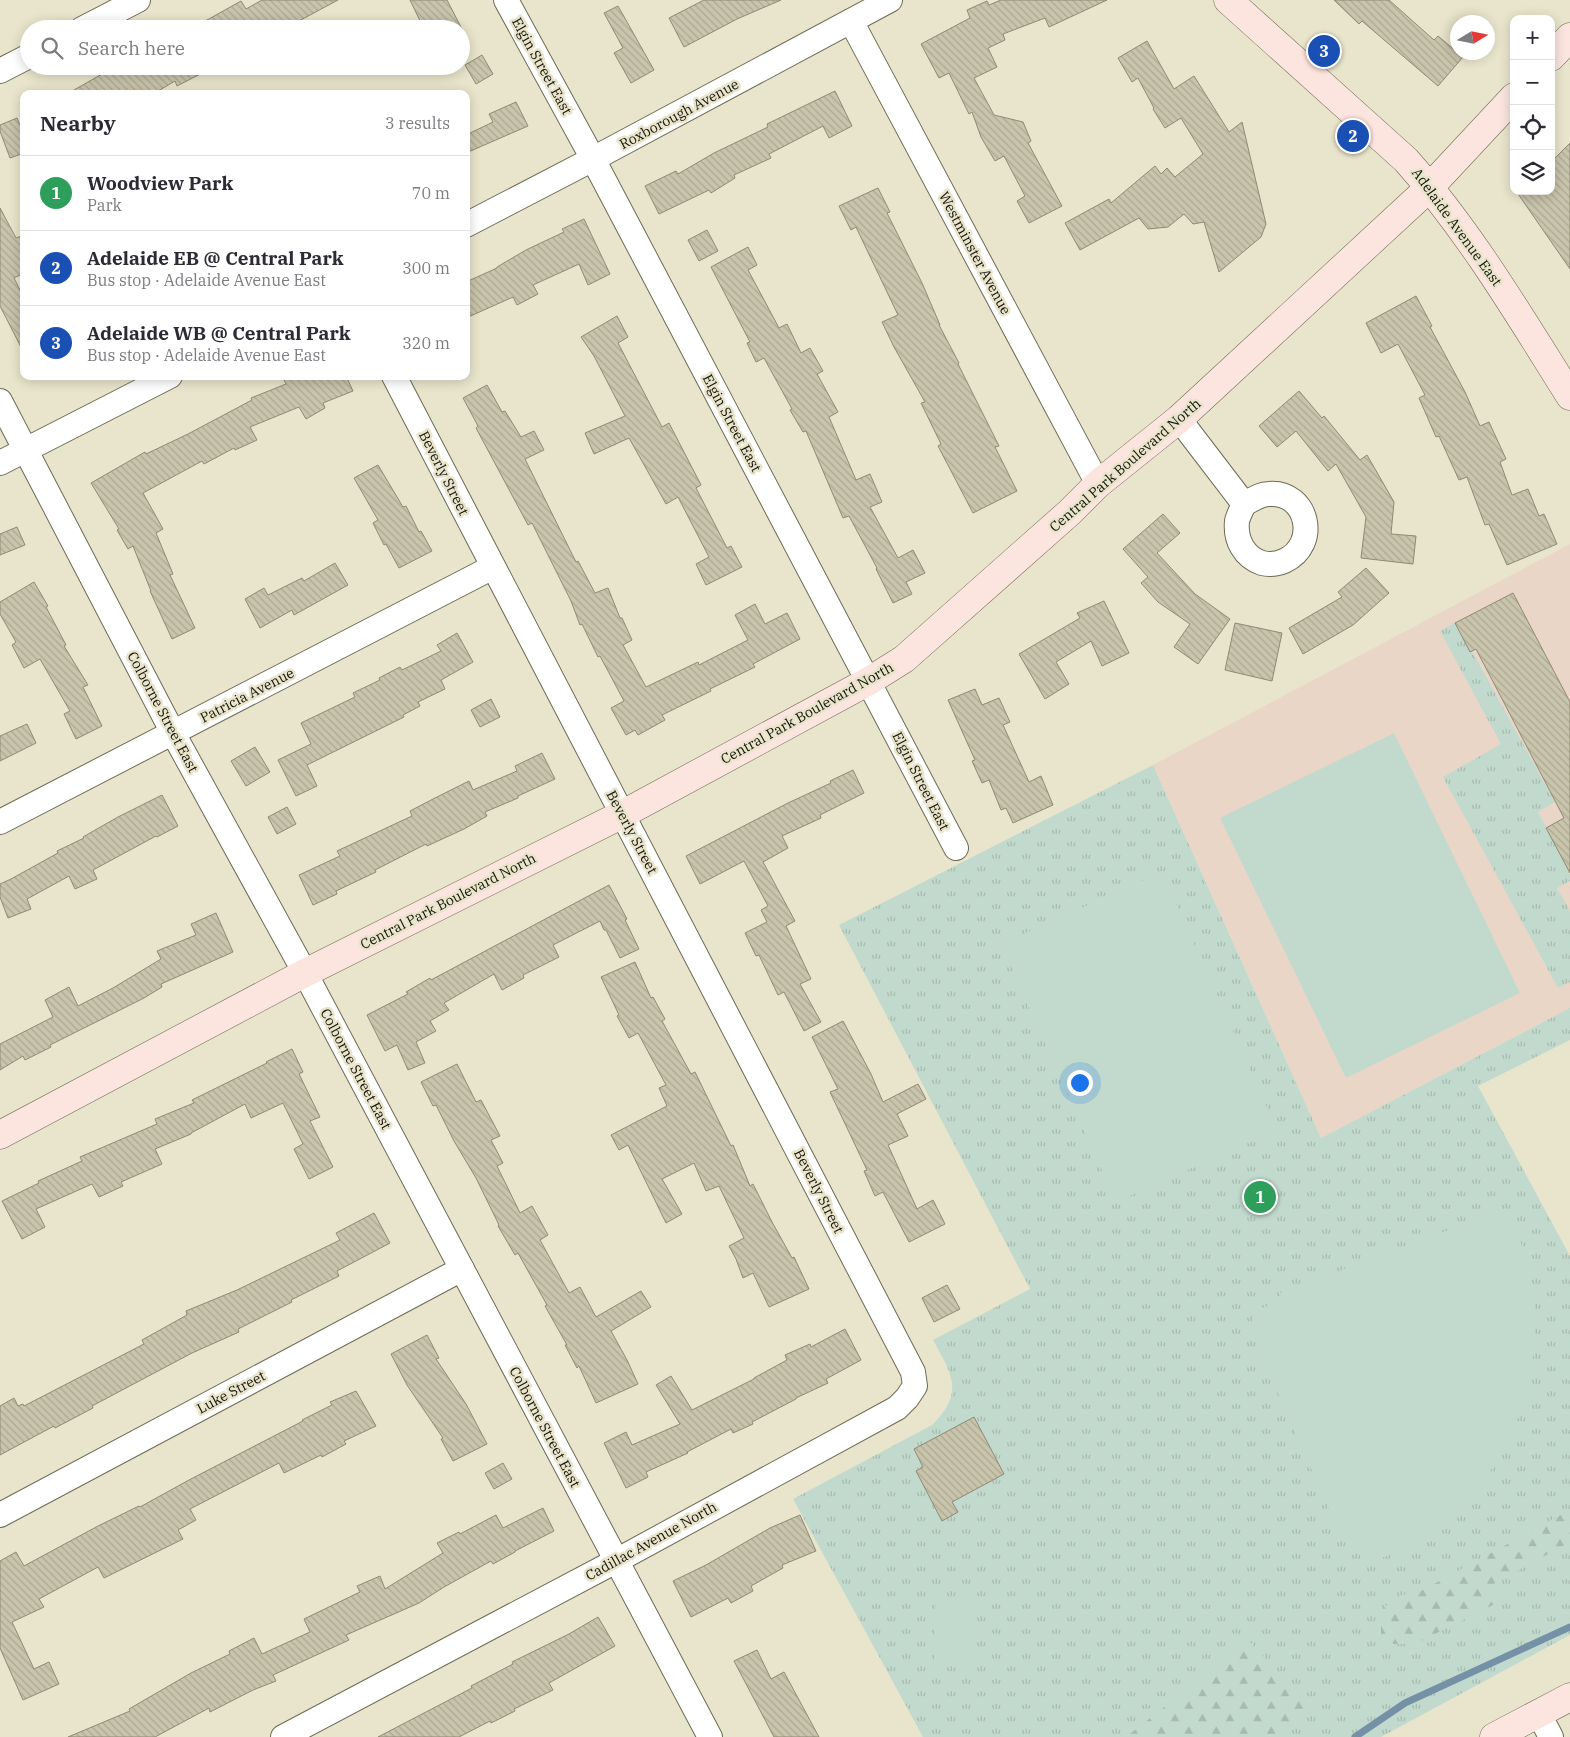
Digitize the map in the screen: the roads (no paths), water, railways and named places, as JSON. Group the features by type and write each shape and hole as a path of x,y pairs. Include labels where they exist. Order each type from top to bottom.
{"street":[{"path":"99,20 138,0"},
{"name":"Elgin Street East","path":"506,0 593,159 956,848"},
{"name":"Roxborough Avenue","path":"470,223 890,0"},
{"name":"Adelaide Avenue East","path":"1228,0 1406,160 1462,229 1511,302 1570,396"},
{"name":"Westminster Avenue","path":"851,22 1098,484"},
{"path":"1555,53 1570,37"},
{"path":"0,71 20,61"},
{"name":"Central Park Boulevard North","path":"0,1135 305,973 623,814 869,682 904,659 1070,512 1098,484 1179,419 1430,188 1510,101"},
{"path":"0,463 162,380"},
{"name":"Beverly Street","path":"396,380 870,1288"},
{"name":"Colborne Street East","path":"0,401 173,733 305,973 710,1737"},
{"path":"1179,419 1244,504"},
{"name":"Patricia Avenue","path":"0,822 493,568"},
{"name":"Luke Street","path":"0,1515 462,1269"},
{"name":"Cadillac Avenue North","path":"282,1737 616,1561 898,1408 915,1386 913,1372 870,1288"},
{"path":"1494,1737 1545,1725 1570,1697"}],"waterway":[{"path":"1355,1737 1405,1703 1570,1627"}],"place":[{"name":"Adelaide WB @ Central Park","path":"1324,51"},
{"name":"Adelaide EB @ Central Park","path":"1353,136"},
{"name":"Woodview Park","path":"1260,1197"}]}
